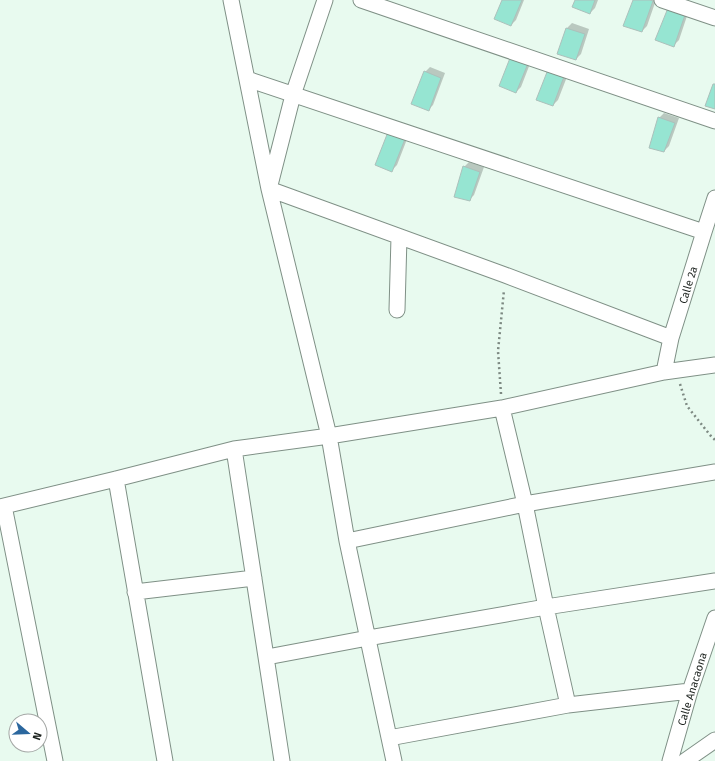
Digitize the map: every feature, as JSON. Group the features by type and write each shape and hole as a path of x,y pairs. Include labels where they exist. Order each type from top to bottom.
{"street":[{"path":"231,0 269,189 329,436 347,541 394,761"},
{"path":"269,189 293,95 325,0"},
{"path":"361,0 715,121"},
{"path":"662,0 715,18"},
{"path":"247,80 704,232"},
{"path":"269,189 506,275 671,338"},
{"name":"Calle 2a","path":"670,371 671,338 715,198"},
{"path":"397,310 399,236"},
{"path":"55,761 2,507 234,449 329,436 502,408 670,371 715,365"},
{"path":"502,408 525,504 568,705"},
{"path":"234,449 282,761"},
{"path":"347,541 525,504 715,472"},
{"path":"116,479 165,761"},
{"path":"135,592 254,578"},
{"path":"267,657 546,607 715,581"},
{"name":"Calle Anacaona","path":"670,761 690,691 715,618"},
{"path":"389,738 568,705 690,691"},
{"path":"685,761 715,740"}],"path":[{"path":"502,408 498,351 506,275"},
{"path":"670,371 686,406 715,440"}],"building":[{"path":"502,0 522,0 511,26 494,19"},
{"path":"575,0 595,0 590,14 572,7"},
{"path":"633,0 653,1 642,32 623,26"},
{"path":"668,8 685,15 674,47 655,40"},
{"path":"566,28 585,34 576,60 557,54"},
{"path":"512,53 529,61 516,93 499,86"},
{"path":"549,67 565,74 553,106 536,100"},
{"path":"424,71 441,78 429,111 411,104"},
{"path":"713,84 715,84 715,109 705,106"},
{"path":"658,117 675,123 664,152 649,148"},
{"path":"388,132 405,139 392,172 375,165"},
{"path":"463,166 480,172 470,201 454,197"}]}
